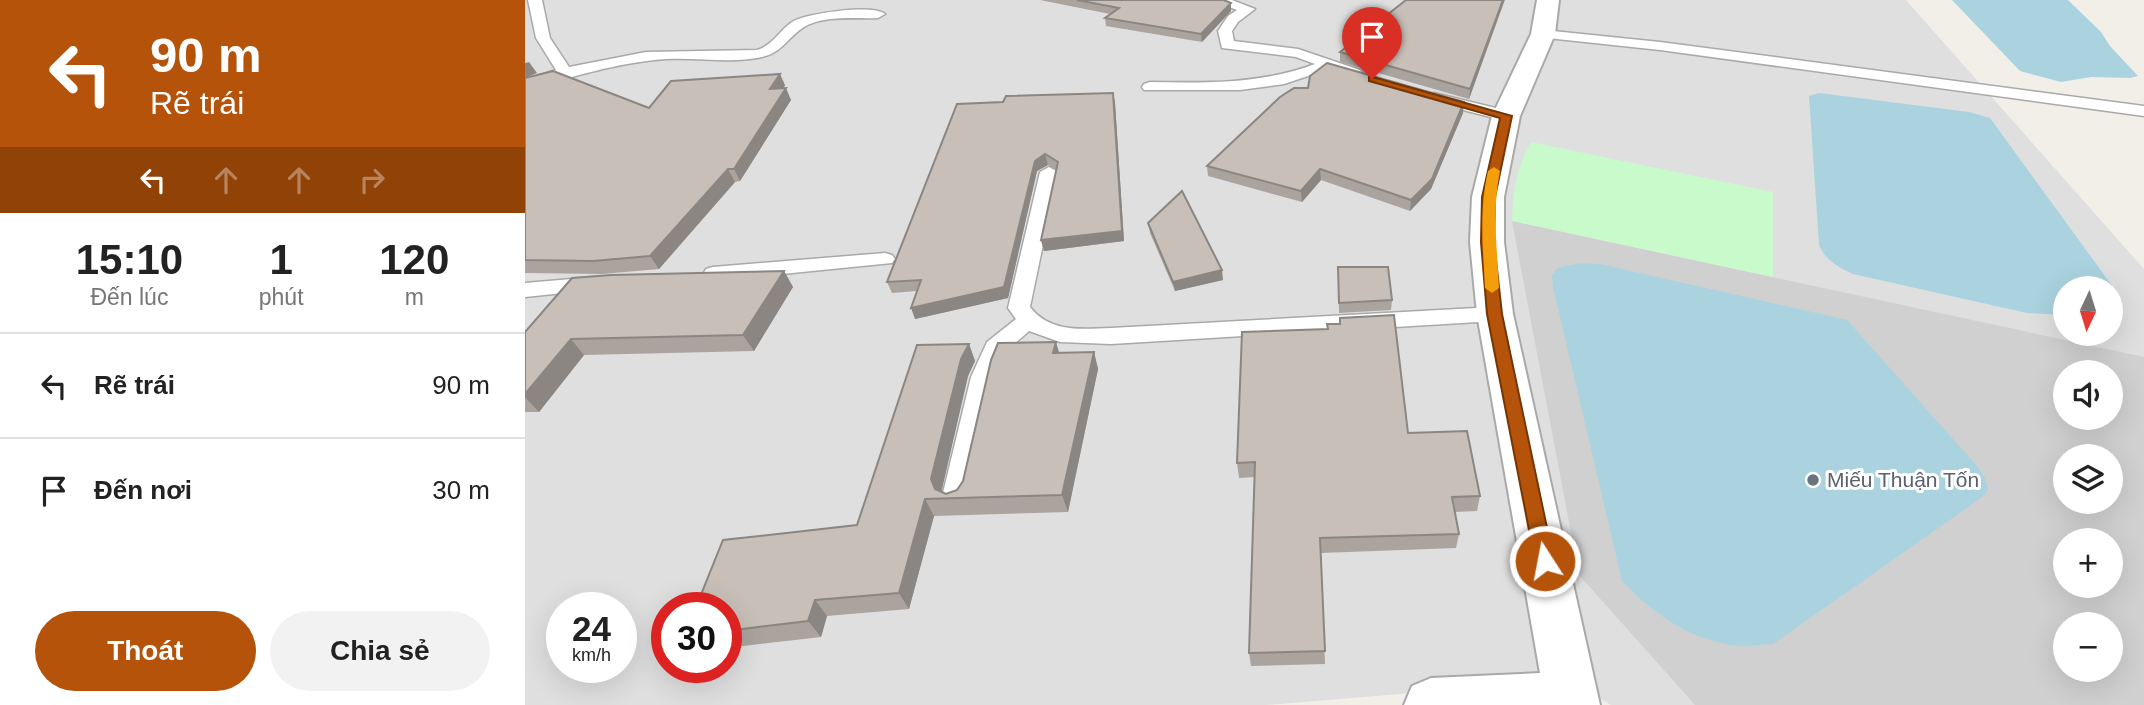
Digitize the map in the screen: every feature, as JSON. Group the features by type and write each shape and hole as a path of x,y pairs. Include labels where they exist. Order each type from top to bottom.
{"street":[{"path":"1431,705 1577,703 1495,314 1487,242 1488,197 1506,116 1546,17"}],"lane":[{"path":"535,0 543,38 564,71"},
{"path":"1218,0 1248,9 1233,19 1224,31 1227,44 1298,53 1326,65 1365,76"},
{"path":"525,85 564,71 632,58 686,54 759,54 781,42 797,24 878,14"},
{"path":"1546,17 1660,46 2144,111"},
{"path":"1150,87 1224,88 1264,83 1301,76 1326,65"},
{"path":"1416,92 1506,116"},
{"path":"1049,172 1019,308 1027,321 1056,335 1111,336 1495,314"},
{"path":"698,275 885,259"},
{"path":"525,290 615,282"},
{"path":"955,496 983,377 995,348 1027,321"}],"shaded area":[{"path":"525,0 1906,0 2144,269 2144,705 1611,705 1567,680 1266,705 525,705"},
{"name":"Miếu Thuận Tốn","path":"1512,221 2053,337 2053,346 2093,346 2144,357 2144,705 1695,705 1579,575"}],"green space":[{"path":"1531,142 1773,192 1773,277 1512,221 1516,180"}],"water":[{"path":"1952,0 2068,0 2101,32 2110,46 2138,76 2091,77 2061,82 2020,71"},
{"path":"1819,93 1969,112 1990,118 2105,276 2053,276 2053,314 2027,313 1853,274 1842,269 1825,255 1819,245 1809,96"},
{"path":"1580,263 1600,264 1847,320 1977,466 1985,478 1988,490 1981,498 1773,644 1744,646 1723,643 1706,639 1675,624 1647,605 1622,581 1553,287 1552,275 1557,268"}],"building":[{"path":"1077,0 1224,0 1231,3 1201,34 1105,18 1119,8"},
{"path":"1406,0 1503,0 1470,89 1340,52"},
{"path":"1327,63 1464,102 1432,179 1411,200 1320,169 1301,191 1207,166 1280,97 1294,88 1308,88 1310,76"},
{"path":"553,71 649,108 671,81 780,74 770,89 786,88 734,169 728,169 650,256 593,261 525,260 525,78"},
{"path":"1113,93 1122,231 1041,240 1058,162 1045,154 1035,161 1004,287 911,308 921,280 887,282 957,104 1003,102 1006,96"},
{"path":"1182,191 1222,270 1173,282 1148,223"},
{"path":"1338,267 1388,267 1392,300 1339,303"},
{"path":"784,271 743,335 571,339 525,394 525,332 572,278"},
{"path":"1394,315 1408,433 1467,431 1480,496 1452,497 1459,534 1320,538 1325,651 1249,653 1255,462 1237,463 1242,332 1328,329 1327,324 1340,324 1340,318"},
{"path":"1056,342 1053,353 1094,352 1062,495 925,499 899,593 815,600 808,621 742,629 742,592 702,592 723,540 857,525 917,345 969,344 961,359 931,479 935,489 946,494 957,490 963,481 991,360 998,343"}],"slow traffic":[{"path":"1492,288 1487,242 1488,197 1494,171"}],"place":[{"name":"Miếu Thuận Tốn","path":"1813,480"}],"route":[{"path":"1372,79 1506,116 1488,197 1487,242 1495,314 1545,561"}]}
